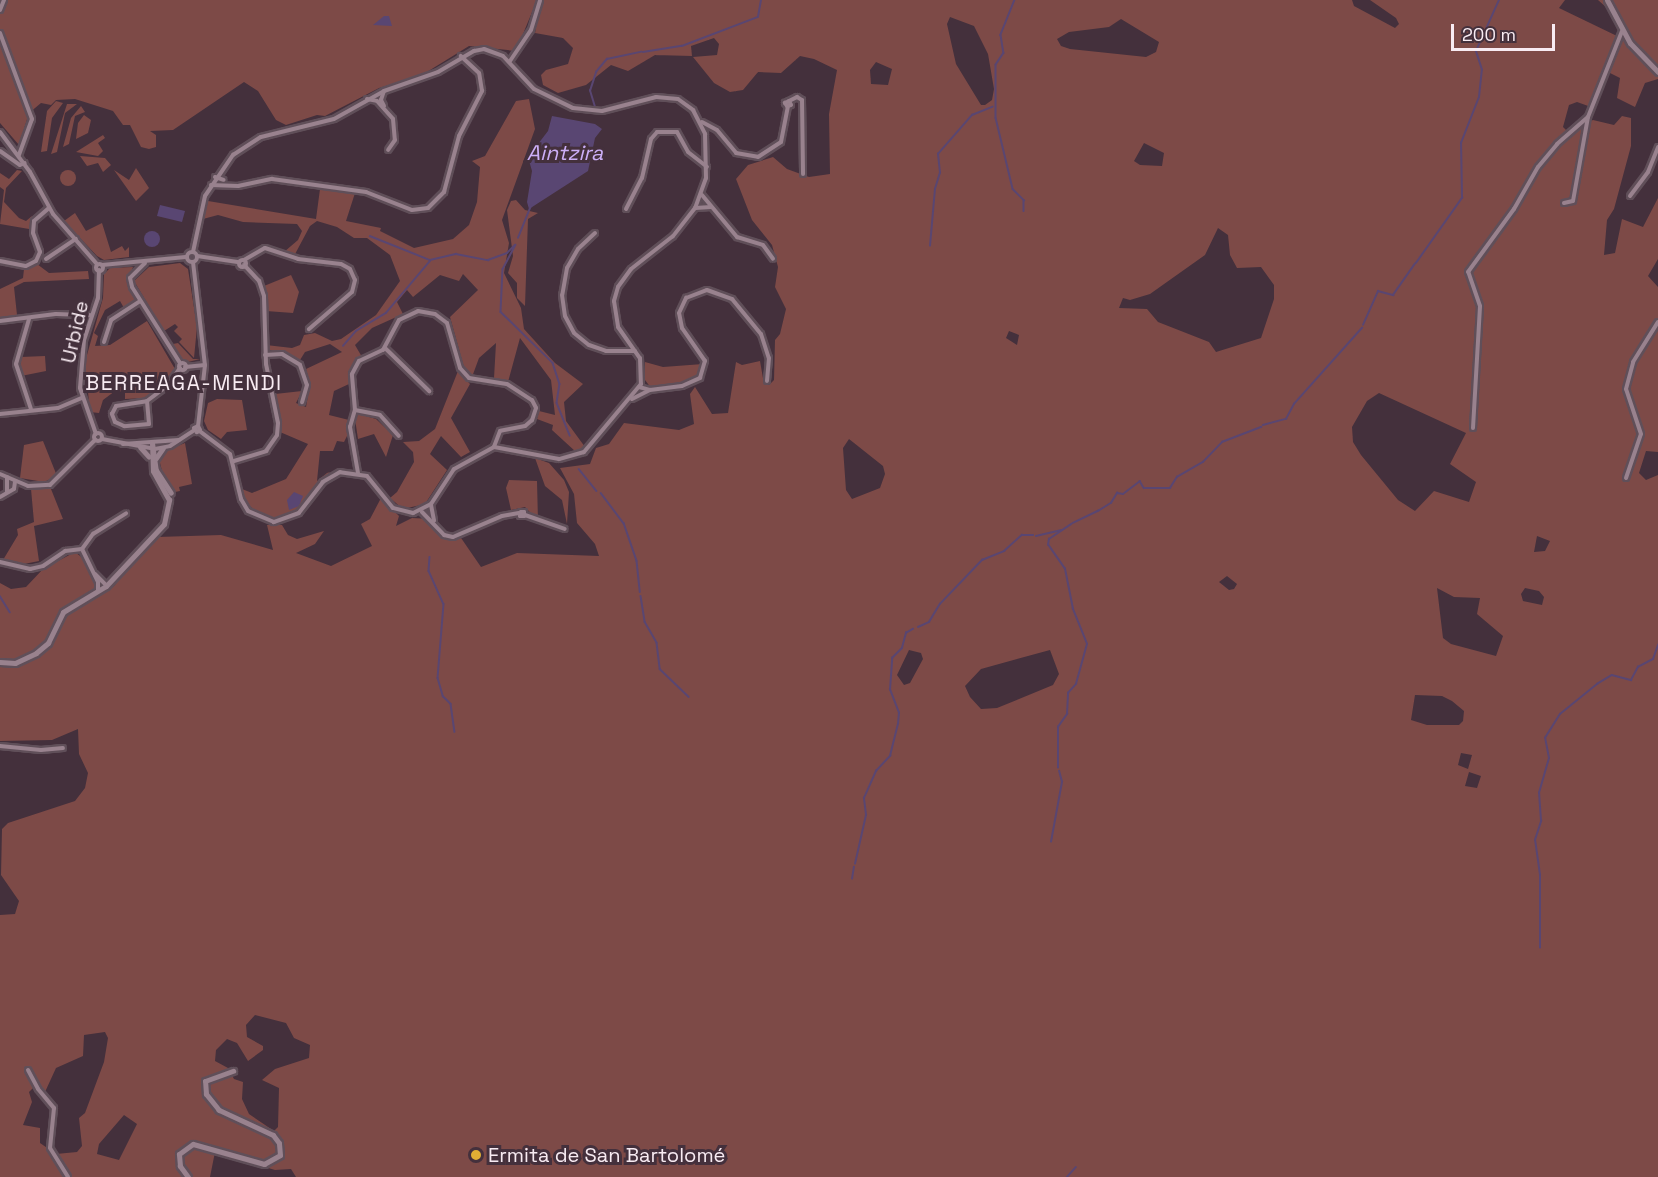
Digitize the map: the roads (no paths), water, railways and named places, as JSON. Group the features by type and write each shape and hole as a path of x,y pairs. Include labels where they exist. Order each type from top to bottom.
{"street":[{"path":"0,10 4,0"},
{"path":"510,61 531,30 540,0"},
{"path":"1607,0 1622,31 1658,72"},
{"path":"1564,203 1573,201 1588,117 1622,31"},
{"path":"0,33 32,119 19,155"},
{"path":"471,58 477,50"},
{"path":"197,429 205,365 193,262 197,221 210,186 220,170 233,155 261,137 326,122 384,91 422,80 468,52 492,51 510,61 534,89 573,108 602,111 664,96 686,103 701,121 738,154 749,158 765,156 784,135 788,106 785,103 797,97 802,100 803,174"},
{"path":"215,177 238,186 272,178 350,189 412,210 428,208 444,192 459,136 482,91 468,52"},
{"path":"461,56 471,58"},
{"path":"379,100 384,91"},
{"path":"376,95 393,119 396,133 388,150"},
{"path":"366,99 379,100"},
{"path":"1473,428 1480,306 1468,272 1514,209 1538,167 1561,139 1588,117"},
{"path":"494,447 550,459 576,456 598,440 639,387 643,366 615,319 614,301 618,287 646,254 673,236 699,202 707,167 705,134 701,121"},
{"path":"703,128 711,128"},
{"path":"705,134 711,128"},
{"path":"626,209 642,178 654,134 674,130 694,156 707,159"},
{"path":"0,132 25,163 49,208 97,264 99,270"},
{"path":"1630,196 1648,172 1658,147"},
{"path":"701,158 707,150"},
{"path":"0,151 20,165 25,163"},
{"path":"701,158 707,167"},
{"path":"220,170 224,182"},
{"path":"210,186 224,182"},
{"path":"701,195 705,205"},
{"path":"699,202 711,207 737,237 763,245 773,259"},
{"path":"695,208 705,205"},
{"path":"0,261 26,266 36,261 40,252 33,233 33,221 49,208"},
{"path":"595,232 578,249 567,268 563,307 569,325 581,339 597,349 616,352 635,351"},
{"path":"46,259 76,239"},
{"path":"244,263 252,252 266,248 298,259 341,264 350,269 355,280 352,291 309,329"},
{"path":"97,264 145,263 195,254 244,263 255,275 264,296 265,355 277,413 277,435 266,451 235,463"},
{"path":"186,257 193,262"},
{"path":"145,263 130,278 140,300 182,368"},
{"path":"99,270 102,265"},
{"name":"Urbide","path":"96,434 82,398 82,353 88,317 99,298 99,270"},
{"path":"630,399 650,390 691,384 702,375 705,361 682,328 679,313 686,298 707,290 732,299 761,334 769,358 767,381"},
{"path":"104,342 111,320 140,300"},
{"path":"348,471 358,473 376,484 393,508 408,513 422,511 431,504 454,469 494,447 500,431 525,426 532,420 535,405 528,396 507,384 478,382 466,375 458,363 448,325 435,314 418,311 403,317 393,328 385,348 364,358 353,370 351,380 355,410 350,427 358,473"},
{"path":"0,321 75,315 88,317"},
{"path":"29,319 16,364 31,410"},
{"path":"1626,478 1641,434 1626,389 1633,362 1658,322"},
{"path":"616,352 630,344"},
{"path":"385,348 429,391"},
{"path":"378,353 391,356"},
{"path":"265,355 282,354 300,365 307,385 302,402"},
{"path":"147,401 149,424 124,426 115,422 112,414 116,406 147,401 168,386 182,368 205,365"},
{"path":"639,387 650,390"},
{"path":"0,414 57,408 82,398"},
{"path":"355,410 380,415 399,436"},
{"path":"123,444 163,448 197,429"},
{"path":"197,429 216,441 235,463 244,505 255,516 274,522 294,517 323,482 348,471 355,460"},
{"path":"96,434 102,439"},
{"path":"0,474 28,486 39,487 55,482 95,440 96,434"},
{"path":"95,440 102,439 140,447 152,447 179,440"},
{"path":"0,662 15,663 36,653 48,643 63,612 98,593 164,524 170,508 149,458 140,447"},
{"path":"149,458 152,447"},
{"path":"137,552 168,525 172,514 171,493 155,462 152,447"},
{"path":"155,462 163,448"},
{"path":"7,477 8,490"},
{"path":"14,489 15,482"},
{"path":"0,497 15,482"},
{"path":"8,490 28,486"},
{"path":"431,504 434,521"},
{"path":"422,511 434,521 444,535 458,537 502,516 519,513 565,529"},
{"path":"0,562 30,569 65,551 82,549 93,534 126,513"},
{"path":"82,549 95,573 106,586"},
{"path":"101,580 115,577"},
{"path":"98,593 101,580"},
{"path":"0,746 41,750 63,748"},
{"path":"28,1070 54,1108 50,1148 68,1177"},
{"path":"188,1177 180,1166 179,1154 193,1143 264,1164 280,1155 279,1143 273,1135 219,1110 206,1094 205,1082 232,1071"}],"water":[{"path":"384,16 389,16 392,26 373,25"},
{"name":"Aintzira","path":"552,116 595,124 602,129 595,138 588,171 529,209 527,202 532,171 528,157 548,131"},
{"path":"160,205 185,211 182,222 157,216"},
{"path":"149,231 155,231 160,239 158,245 149,247 144,242 144,236"},
{"path":"294,492 303,496 299,506 289,510 287,500"}],"waterway":[{"path":"643,52 682,46 758,17 761,0"},
{"path":"1015,0 1001,35 1004,53 996,65 996,118 1013,189 1024,200 1024,211"},
{"path":"1416,263 1462,198 1461,143 1479,97 1482,70 1476,51 1499,0"},
{"path":"595,107 590,91 596,72 607,59 641,52"},
{"path":"930,246 935,189 940,173 938,154 972,115 992,107"},
{"path":"518,238 531,206"},
{"path":"370,236 430,260 456,254 488,260 507,253 515,245"},
{"path":"516,245 503,269 501,312 553,363 560,384 557,403 570,435"},
{"path":"343,346 356,331 386,313 430,261"},
{"path":"1363,325 1378,291 1393,295 1415,264"},
{"path":"1263,425 1286,419 1294,404 1362,328"},
{"path":"1073,523 1111,503 1117,493 1123,494 1140,481 1144,488 1170,488 1177,477 1203,462 1222,442 1261,427"},
{"path":"579,469 597,491"},
{"path":"601,493 624,523 637,561 640,592"},
{"path":"1058,768 1058,727 1067,714 1068,693 1076,684 1087,644 1073,609 1065,569 1048,545 1049,539 1071,524"},
{"path":"1036,536 1061,530"},
{"path":"918,627 929,622 940,604 982,560 1004,551 1022,535 1033,535"},
{"path":"430,557 429,571 444,604 438,678 443,696 451,704 455,732"},
{"path":"0,596 10,612"},
{"path":"641,596 645,622 657,643 660,669 689,697"},
{"path":"855,864 866,815 864,798 876,771 890,756 898,724 899,713 890,690 892,658 902,648 906,633 913,629"},
{"path":"1540,948 1540,875 1535,840 1541,821 1539,793 1549,758 1545,738 1560,714 1597,684 1612,675 1631,680 1638,667 1653,659 1658,645"},
{"path":"1051,842 1062,782 1059,771"},
{"path":"852,879 854,867"},
{"path":"1067,1177 1076,1167"}],"place":[{"name":"Ermita de San Bartolomé","path":"476,1155"}],"district":[{"name":"BERREAGA-MENDI","path":"184,383"}]}
